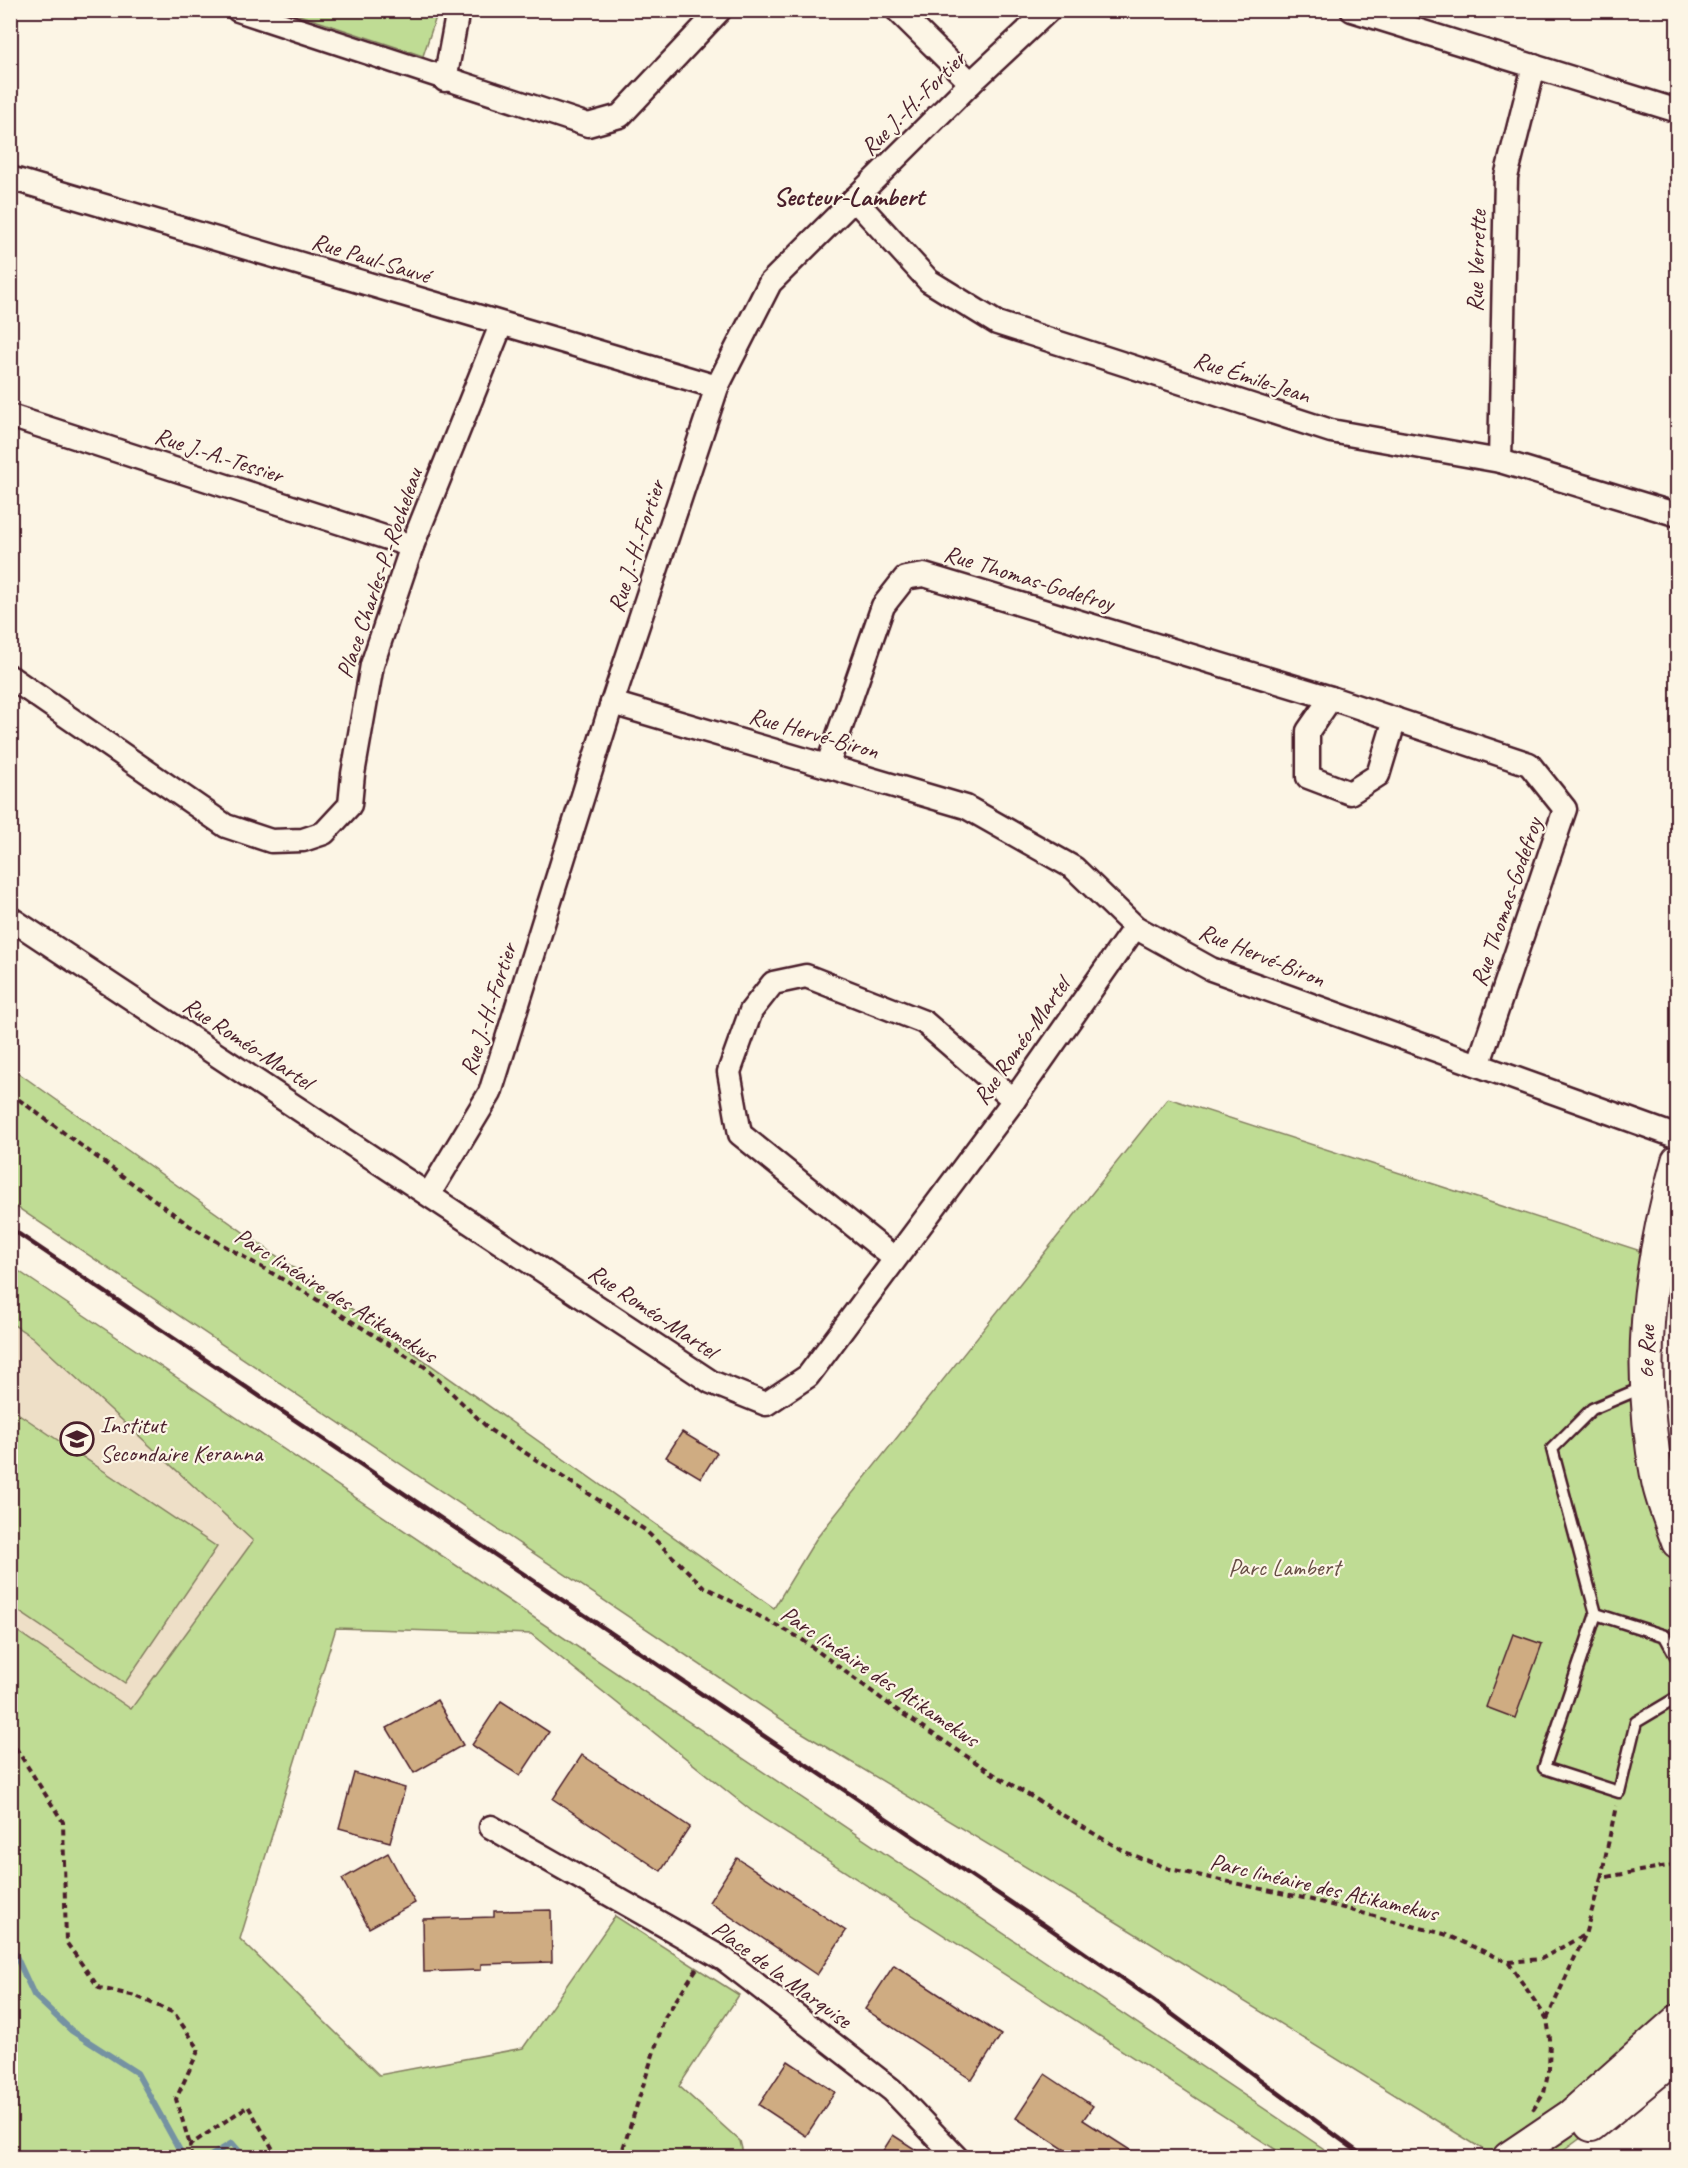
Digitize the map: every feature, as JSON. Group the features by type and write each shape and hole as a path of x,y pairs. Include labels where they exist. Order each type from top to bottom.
{"street":[{"path":"238,10 273,16 445,80 588,125 620,116 720,10"},
{"path":"445,80 458,10"},
{"path":"897,10 971,82"},
{"name":"Rue J.-H.-Fortier","path":"429,1194 490,1093 612,703 717,387 770,283 971,82 1049,10"},
{"path":"1352,10 1677,111"},
{"name":"Rue Verrette","path":"1500,461 1506,177 1534,66"},
{"name":"Rue Paul-Sauvé","path":"10,178 717,387"},
{"name":"Rue Émile-Jean","path":"854,199 929,281 997,323 1331,431 1500,461 1677,515"},
{"name":"Place Charles-P.-Rocheleau","path":"10,676 226,826 271,841 303,840 324,833 350,805 353,774 372,665 412,546 501,325"},
{"name":"Rue J.-A.-Tessier","path":"10,416 412,546"},
{"name":"Rue Thomas-Godefroy","path":"828,764 883,606 905,578 924,574 1331,698 1529,764 1565,809 1479,1063"},
{"path":"1331,698 1308,731 1308,777 1350,793 1378,775 1395,719"},
{"name":"Rue Hervé-Biron","path":"612,703 828,764 966,807 1074,868 1135,927 1211,969 1479,1063 1677,1137"},
{"name":"Rue Roméo-Martel","path":"10,918 711,1382 766,1404 808,1376 1014,1100 1135,927"},
{"path":"894,1258 740,1134 729,1072 751,1011 773,983 806,976 924,1022 1014,1100"},
{"name":"6e Rue","path":"1677,1161 1661,1221 1647,1311 1645,1387 1659,1482 1677,1542"},
{"name":"Place de la Marquise","path":"491,1827 725,1960 892,2090 957,2157"},
{"path":"1509,2157 1571,2116 1677,2021"},
{"path":"1547,2157 1590,2126 1677,2054"}],"lane":[{"path":"1645,1387 1592,1409 1552,1449 1596,1614 1544,1768 1619,1792 1636,1722 1677,1697"},
{"path":"1596,1614 1665,1636 1677,1660"}],"path":[{"name":"Parc linéaire des Atikamekws","path":"10,1093 190,1226 303,1291 424,1367 490,1430 645,1530 703,1586 800,1638 894,1707 995,1775 1125,1852 1170,1869 1308,1899 1444,1934 1508,1962"},
{"path":"10,1738 63,1822 66,1942 99,1988 136,1996 174,2013 199,2049 176,2098 191,2156"},
{"path":"1547,2019 1585,1935 1619,1792"},
{"path":"1600,1878 1677,1864"},
{"path":"1531,2114 1544,2093 1549,2069 1550,2039 1547,2019 1508,1962 1541,1959 1585,1935"},
{"path":"620,2157 665,2017 709,1950"},
{"path":"190,2145 248,2106 279,2157"},
{"path":"494,2157 510,2152 522,2157"}],"shaded area":[{"name":"Institut Secondaire Keranna","path":"10,1323 32,1337 253,1541 131,1709 11,1627"}],"green space":[{"path":"297,10 438,11 423,56 296,14"},
{"name":"Parc Lambert","path":"10,1067 774,1608 816,1539 1168,1098 1647,1253 1678,1543 1677,2037 1597,2126 1555,2157 1495,2157 1084,1902 796,1729 11,1203"},
{"path":"11,1266 1336,2157 1287,2157 753,1812 531,1634 336,1628 240,1939 379,2075 523,2048 615,1916 739,1995 679,2086 740,2141 744,2157 11,2157 11,1627 131,1709 253,1541 32,1337 11,1323"},
{"name":"Institut Secondaire Keranna","path":"10,1408 217,1547 125,1683 11,1606"}],"building":[{"path":"682,1432 717,1453 701,1478 666,1457"},
{"path":"1513,1634 1542,1644 1515,1718 1486,1707"},
{"path":"437,1700 463,1745 414,1773 387,1728"},
{"path":"501,1701 549,1732 520,1776 472,1745"},
{"path":"582,1755 690,1827 661,1871 553,1799"},
{"path":"354,1773 405,1788 390,1842 339,1828"},
{"path":"388,1853 415,1903 369,1928 342,1879"},
{"path":"737,1858 846,1931 817,1975 709,1902"},
{"path":"551,1910 552,1962 481,1964 481,1970 424,1972 423,1919 494,1917 494,1911"},
{"path":"894,1965 1001,2035 972,2080 865,2009"},
{"path":"788,2061 835,2092 806,2136 759,2105"},
{"path":"1045,2074 1093,2106 1083,2120 1141,2157 1076,2157 1016,2118"},
{"path":"893,2135 927,2157 879,2157"}],"waterway":[{"path":"10,1943 34,1995 72,2031 137,2073 184,2158"},
{"path":"207,2158 232,2143 245,2158"}],"railway":[{"path":"10,1228 1046,1926 1153,2000 1366,2158"}],"place":[{"name":"Institut Secondaire Keranna","path":"77,1439"}],"district":[{"name":"Secteur-Lambert","path":"849,196"}]}
